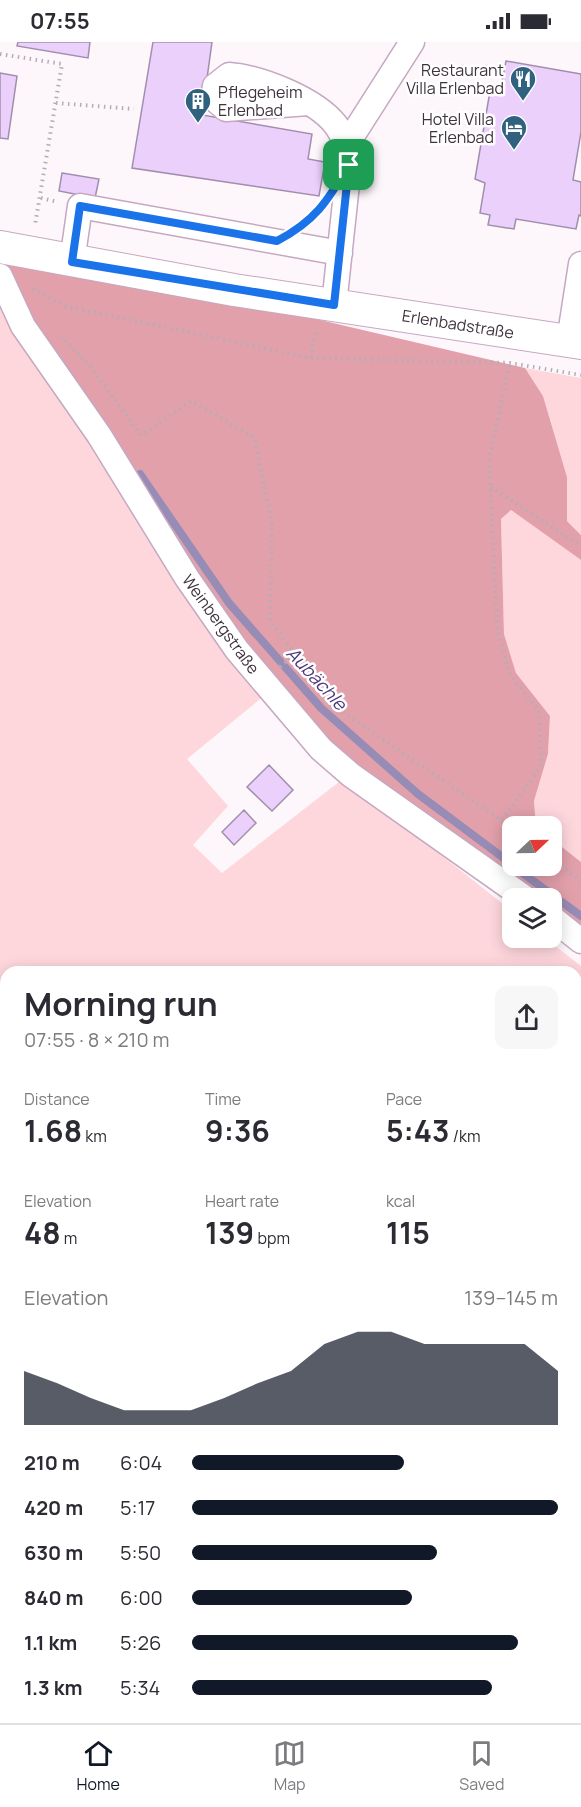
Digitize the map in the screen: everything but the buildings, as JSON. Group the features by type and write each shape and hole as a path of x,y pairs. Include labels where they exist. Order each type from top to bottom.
{"main road":[{"name":"Erlenbadstraße","path":"15,250 72,262 575,342"}],"street":[{"path":"347,144 412,42"},
{"path":"309,103 334,123 347,144 349,165 334,305"},
{"path":"72,262 80,206 340,253"},
{"path":"575,342 581,264"},
{"name":"Weinbergstraße","path":"12,285 17,315 99,435 187,578 237,650 321,749 351,775 511,888"},
{"path":"562,926 581,941"}],"path":[{"path":"0,54 63,64 56,103 15,250"},
{"path":"56,103 134,109"},
{"path":"277,241 302,228 326,202"},
{"path":"12,285 65,306 311,358 510,363 581,375"},
{"path":"58,333 91,367 141,435 191,401 254,437 272,524 270,621 293,655 335,707 502,820"},
{"path":"505,816 541,766 539,711 508,673 497,627 489,458 510,363"},
{"path":"490,486 581,546"},
{"path":"279,668 293,655"},
{"path":"562,866 581,881"}],"shaded area":[{"path":"0,245 525,368 543,396 567,477 567,521 581,535 581,560 511,510 501,519 504,634 516,673 550,716 548,754 534,801 535,816 502,816 502,876 562,876 562,847 581,862 581,937 562,923 562,888 517,888 355,767 275,687 0,282"},
{"path":"0,302 265,695 187,759 228,806 193,845 222,873 344,778 502,903 502,948 558,948 581,966 0,966"},
{"path":"525,368 581,378 581,535 567,521 567,477 543,396"},
{"path":"511,510 581,560 581,862 562,847 562,816 535,816 534,801 548,754 550,716 516,673 504,634 501,519"}],"waterway":[{"name":"Aubächle","path":"140,474 229,603 321,708 418,794 502,857"},
{"name":"Aubächle","path":"527,876 581,916"}],"place":[{"name":"Restaurant Villa Erlenbad","path":"523,102"},
{"name":"Pflegeheim Erlenbad","path":"198,124"},
{"name":"Hotel Villa Erlenbad","path":"514,151"}],"route":[{"path":"349,165 334,305 72,262 80,206 277,241 307,223 321,208 349,165"}]}
